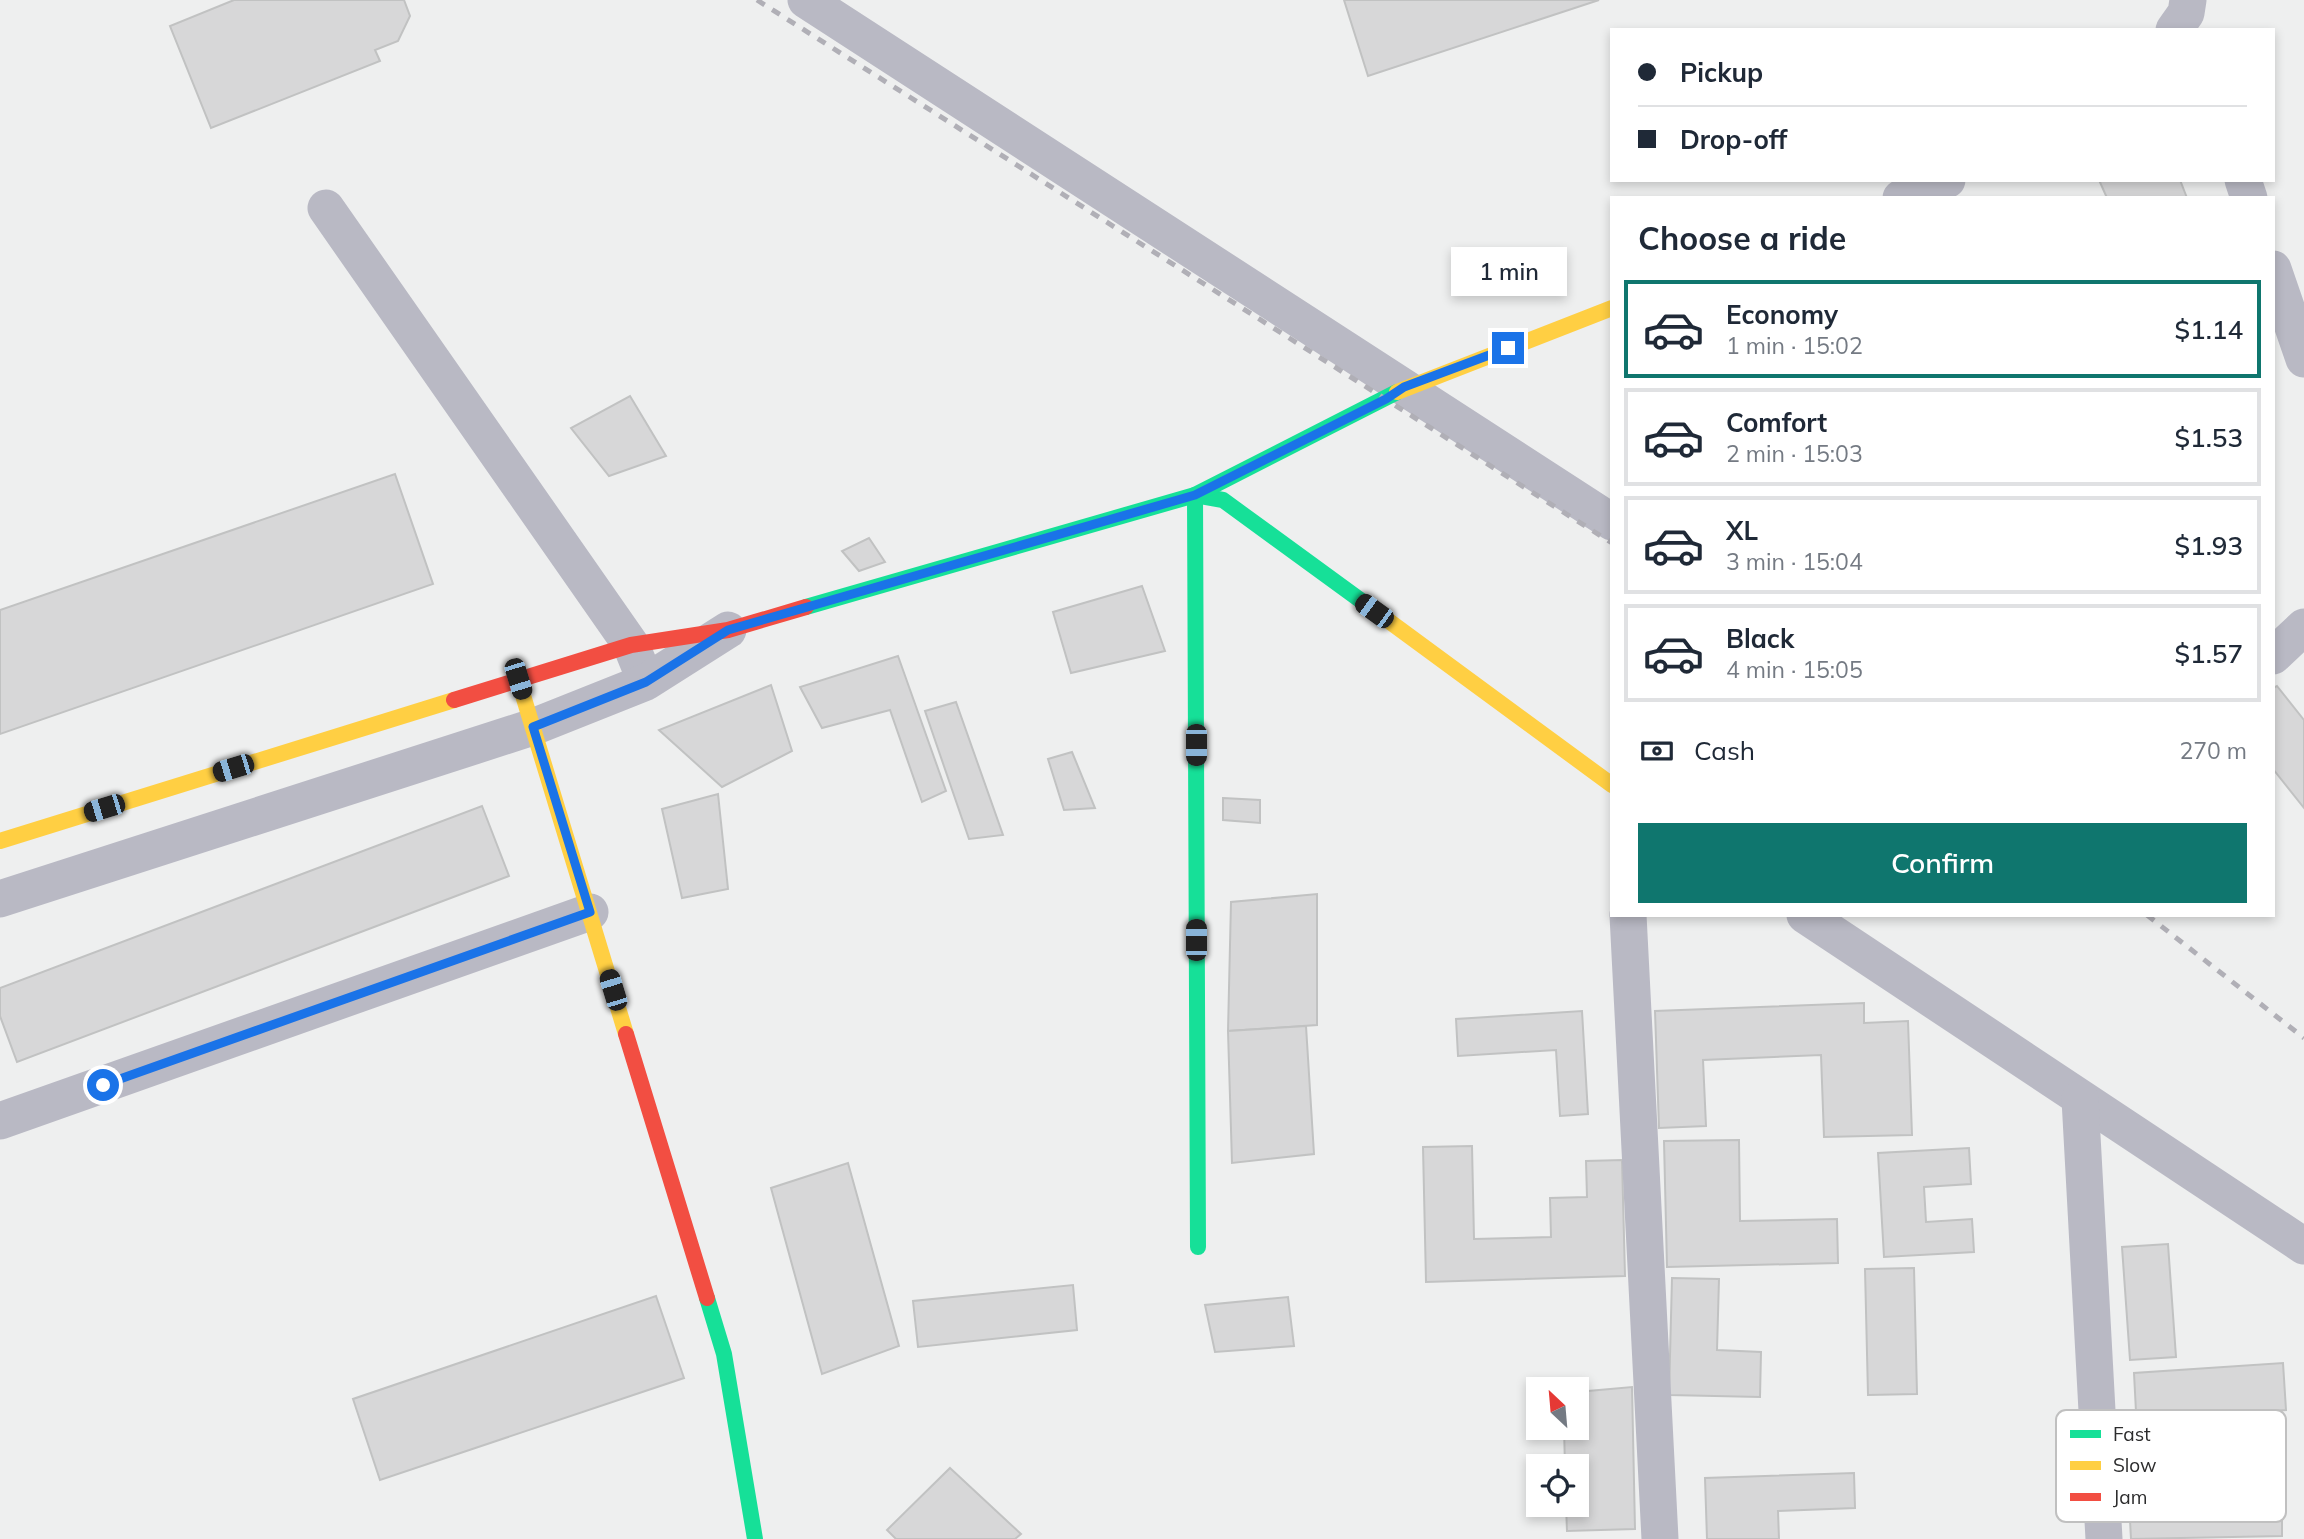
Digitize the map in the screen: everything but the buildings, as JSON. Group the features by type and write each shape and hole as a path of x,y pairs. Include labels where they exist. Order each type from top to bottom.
{"street":[{"path":"806,0 1610,521"},
{"path":"1906,196 1942,182"},
{"path":"326,208 631,645 646,682"},
{"path":"2275,275 2304,359"},
{"path":"0,841 631,645 728,630 1195,495 1386,399 1404,387 1610,309"},
{"path":"1195,495 1223,500 1610,784"},
{"path":"1195,495 1198,1247"},
{"path":"2275,654 2304,627"},
{"path":"0,899 533,727 646,682 728,630"},
{"path":"518,679 724,1354 755,1539"},
{"path":"0,1121 590,912"},
{"path":"1628,917 1660,1539"},
{"path":"1808,917 2304,1246"},
{"path":"2080,1099 2098,1410"}],"railway":[{"path":"757,0 1610,542"},
{"path":"2150,917 2304,1038"}],"traffic: fast":[{"path":"1198,1247 1195,495 1397,392"},
{"path":"806,607 1195,495 1223,500 1367,605"},
{"path":"707,1298 724,1354 755,1539"}],"traffic: slow":[{"path":"1397,392 1610,309"},
{"path":"1367,605 1610,784"},
{"path":"518,679 626,1034"},
{"path":"0,841 454,700"}],"traffic: jam":[{"path":"454,700 631,645 728,630 806,607"},
{"path":"626,1034 707,1298"}],"route":[{"path":"103,1085 590,912 533,727 646,682 728,630 1195,495 1386,399 1404,387 1508,348"}]}
